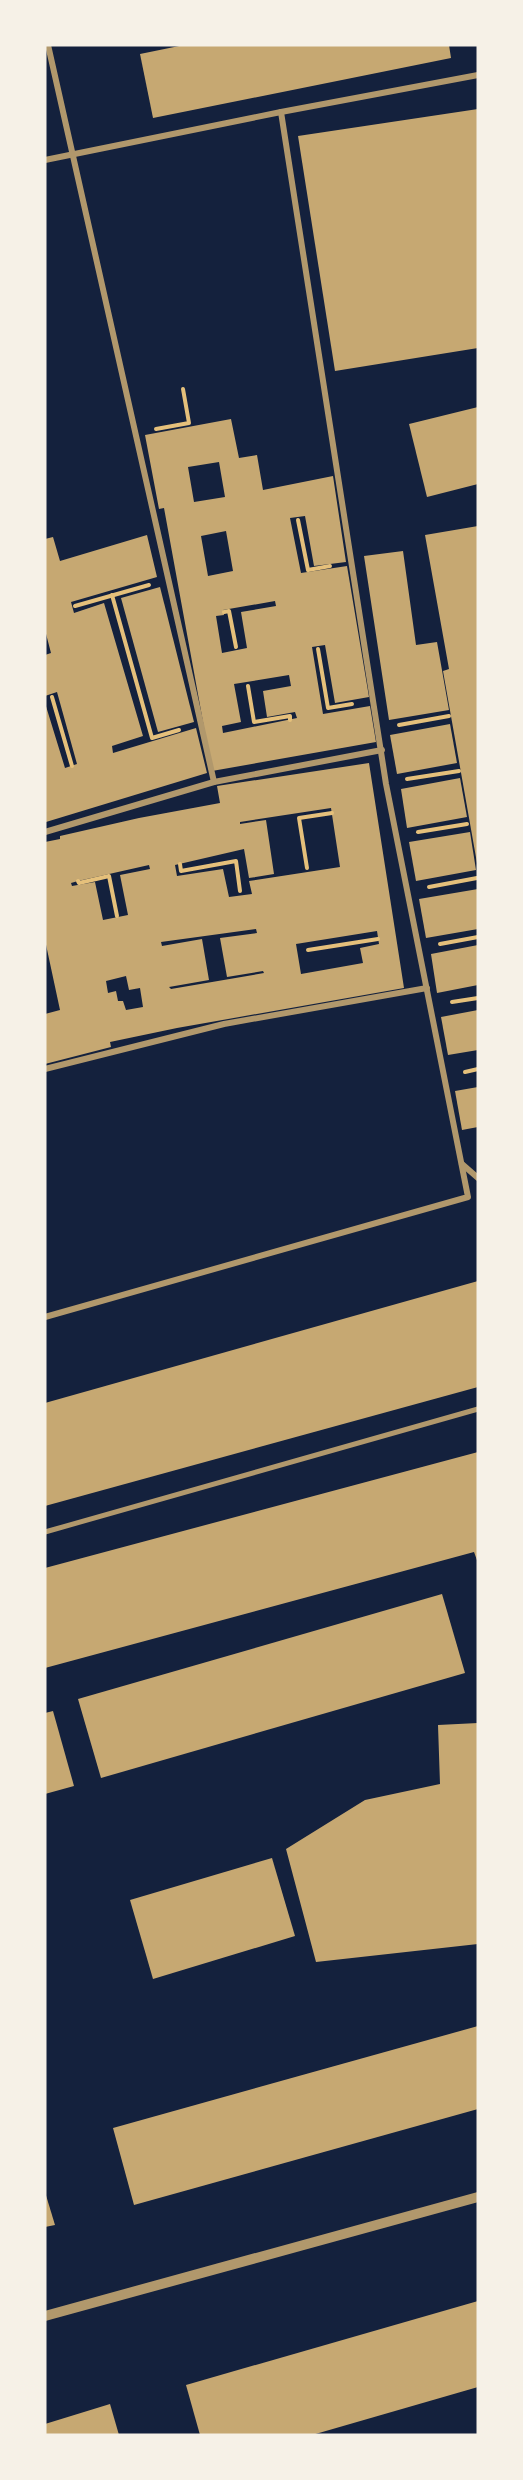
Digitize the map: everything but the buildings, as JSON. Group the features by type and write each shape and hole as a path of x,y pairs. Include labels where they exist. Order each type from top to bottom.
{"street":[{"path":"48,45 214,782"},
{"path":"45,160 280,112 478,75"},
{"path":"45,1317 468,1197 386,784 280,112"},
{"path":"45,832 214,782 382,750"},
{"path":"45,1070 224,1024 426,988"},
{"path":"461,1164 478,1178"},
{"path":"45,1532 478,1409"},
{"path":"45,2316 478,2197"}],"path":[{"path":"134,433 189,423 183,389"},
{"path":"298,520 308,570 352,562"},
{"path":"75,606 155,583"},
{"path":"112,596 152,738 189,727"},
{"path":"224,612 229,611 236,648"},
{"path":"318,649 328,708 373,700"},
{"path":"248,686 254,722 290,716 290,720"},
{"path":"52,697 72,766"},
{"path":"378,729 449,716"},
{"path":"386,784 459,771"},
{"path":"307,868 300,818 332,813"},
{"path":"397,836 467,824"},
{"path":"180,864 181,871 236,861 240,891"},
{"path":"78,881 79,883 109,876 117,916"},
{"path":"407,891 477,878"},
{"path":"418,947 478,937"},
{"path":"308,950 378,939"}]}
